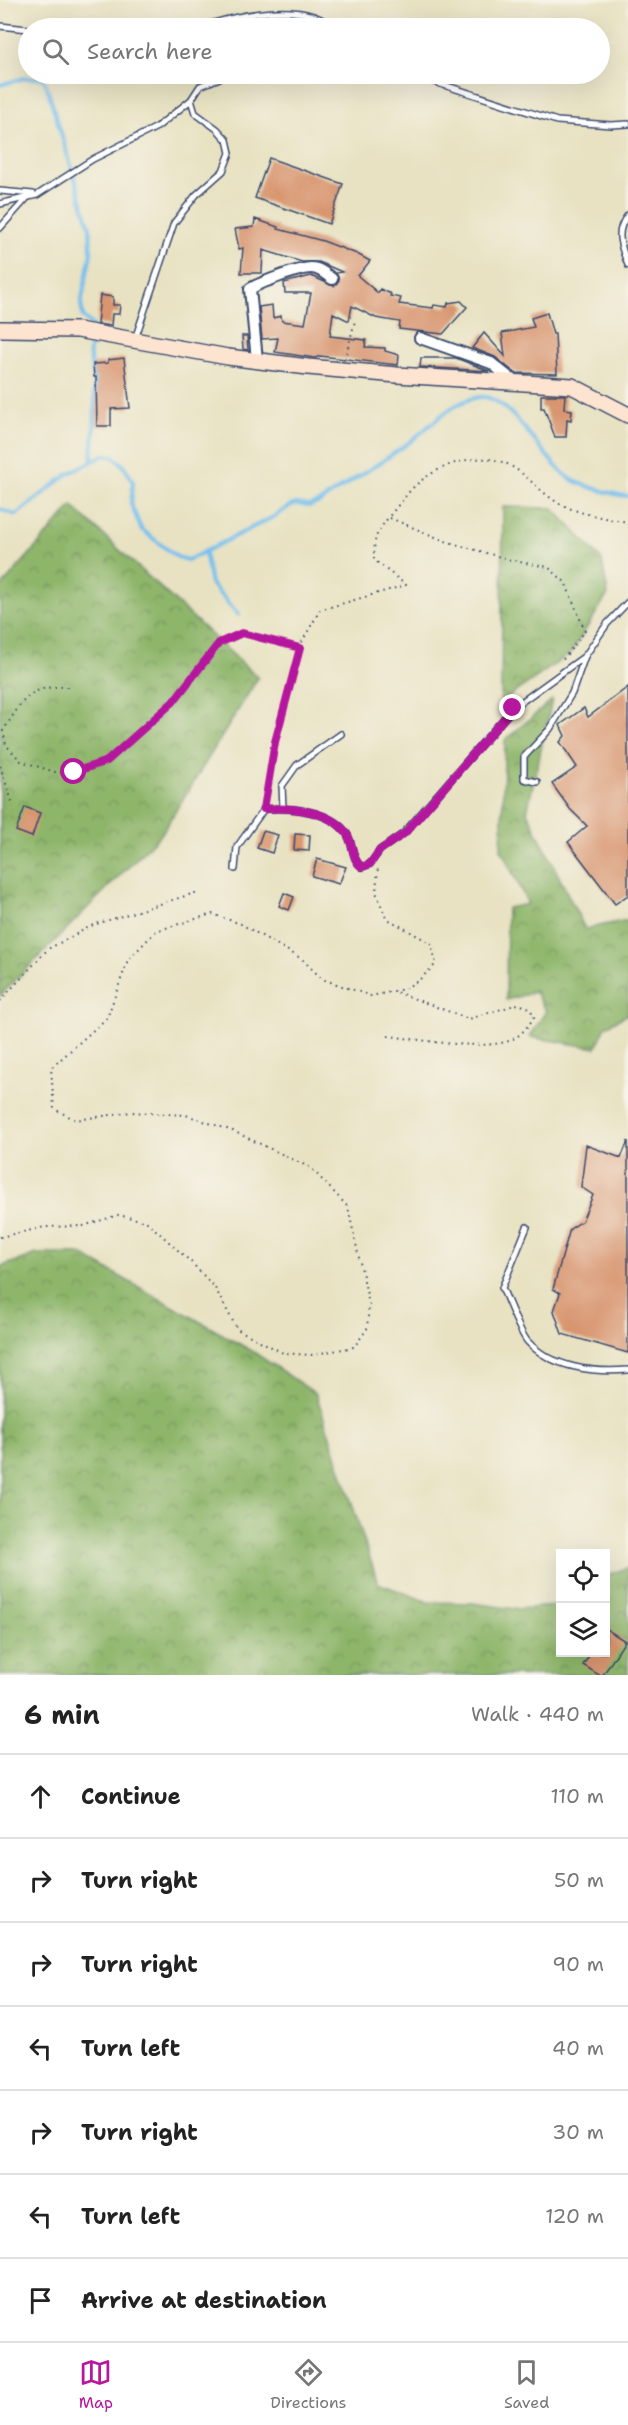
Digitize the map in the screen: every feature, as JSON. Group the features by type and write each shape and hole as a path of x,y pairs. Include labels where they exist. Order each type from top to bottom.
{"street":[{"path":"257,360 250,289 310,268 323,271 332,279"},
{"path":"0,329 78,330 257,360 342,370 572,386 628,415"},
{"path":"420,338 491,363 515,382"}],"lane":[{"path":"280,5 302,6 317,10 327,18"},
{"path":"226,18 258,6"},
{"path":"0,26 18,28"},
{"path":"0,204 37,195 93,159 157,127 191,100 200,86 205,84"},
{"path":"440,84 557,122 628,124"},
{"path":"135,340 174,223 196,195 223,171 230,153 227,140 217,129 195,113 191,100"},
{"path":"0,191 37,195"},
{"path":"0,228 27,197"},
{"path":"628,215 621,223 619,233 620,244 628,265"},
{"path":"537,782 524,779 524,757 550,729 572,693 585,656 607,624 628,602"},
{"path":"235,869 237,847 264,809 283,808 331,819 347,834 357,863 362,867 370,864 380,850 405,833 513,708 585,656"},
{"path":"283,808 282,786 297,765 341,734"},
{"path":"527,1227 502,1288 527,1342 559,1364 605,1372 628,1370"}],"path":[{"path":"342,370 355,321"},
{"path":"264,809 275,742 300,648 320,610 406,585 374,560 376,537 411,488 444,466 470,460 495,460 511,466 543,494 564,506 589,515 628,522"},
{"path":"390,518 445,541 514,561 548,567 565,582 585,631 559,665"},
{"path":"68,687 49,686 30,693 3,731 6,745 21,761 58,774 91,768 107,761 173,702 219,643 242,633 300,648"},
{"path":"0,766 13,804"},
{"path":"0,1237 45,1227 83,1226 118,1215 146,1221 192,1263 215,1288 237,1329 283,1353 311,1355 354,1347 366,1329 369,1304 348,1207 310,1168 233,1131 186,1115 131,1112 76,1120 54,1109 51,1068 107,1018 128,960 156,931 212,914 241,924 302,959 322,979 371,996 405,989 419,980 436,964 432,944 386,918 376,892 380,850"},
{"path":"0,1001 48,949 93,925 198,892"},
{"path":"388,1036 490,1045 514,1039 527,1028 534,1017 530,1008 518,1004 469,1019 393,991"}],"green space":[{"path":"72,506 258,678 162,833 0,996 0,588"},
{"path":"503,507 553,508 602,560 608,594 571,653 501,702"},
{"path":"552,700 527,812 585,929 628,920 628,1014 606,1026 596,1048 530,1037 546,1011 535,992 506,1000 507,908 528,904 501,849 505,740"},
{"path":"37,1254 80,1254 252,1351 316,1394 378,1583 428,1602 472,1603 515,1609 556,1606 556,1657 610,1657 610,1574 628,1567 628,1675 0,1675 0,1267"}],"building":[{"path":"269,158 343,184 329,224 255,198"},
{"path":"255,219 278,227 278,229 323,241 370,261 358,276 378,293 380,289 391,294 390,296 401,298 399,304 433,308 434,305 447,307 448,303 461,301 467,307 443,334 399,329 400,322 376,318 352,306 349,321 333,313 330,336 366,340 365,347 385,348 385,351 399,355 398,365 275,352 278,338 262,339 259,307 272,305 273,318 281,316 282,321 305,324 311,293 285,293 284,283 311,276 334,286 339,280 336,273 342,272 319,262 302,262 263,250 262,273 241,273 243,248 239,249 235,229 254,227"},
{"path":"100,295 113,297 113,305 120,305 119,314 112,314 111,326 97,324"},
{"path":"547,313 553,334 555,334 557,374 515,373 495,357 472,348 484,333 505,356 502,333 534,327 531,318"},
{"path":"242,336 247,336 248,350 243,349"},
{"path":"124,358 130,408 111,409 111,426 97,426 96,377 94,377 93,364 108,363 108,360"},
{"path":"421,358 456,358 489,371 420,367"},
{"path":"541,395 565,395 564,409 572,410 571,420 567,419 566,437 555,437 544,408 541,408"},
{"path":"628,687 628,895 615,904 568,842 587,826 570,809 552,784 577,767 560,742 565,736 560,725 584,708 588,717"},
{"path":"25,807 40,813 32,837 16,831"},
{"path":"263,831 278,835 272,853 257,848"},
{"path":"295,834 310,835 309,851 294,850"},
{"path":"317,859 346,867 339,884 312,876"},
{"path":"284,893 294,897 289,910 279,906"},
{"path":"628,1141 628,1353 562,1334 554,1311 560,1293 553,1289 570,1229 582,1221 593,1195 581,1187 586,1145 621,1158"},
{"path":"610,1632 625,1641 603,1675 583,1665 588,1657 610,1657"}],"waterway":[{"path":"0,85 18,80"},
{"path":"46,84 90,228 91,253 81,304 83,317 94,327"},
{"path":"91,461 95,411 95,391 90,357 92,340"},
{"path":"0,509 16,515 68,474 104,455 113,456 124,466 133,482 131,504 141,529 177,557 188,560 275,516 290,506 297,504 309,506 320,502 396,452 459,404 479,397 490,398 502,405 561,471 571,479 599,490 628,496"},
{"path":"205,553 211,584 239,615"}],"route":[{"path":"74,772 107,761 173,702 219,643 242,633 300,648 275,742 264,809 283,808 331,819 347,834 357,863 362,867 370,864 380,850 405,833 513,708"}]}
